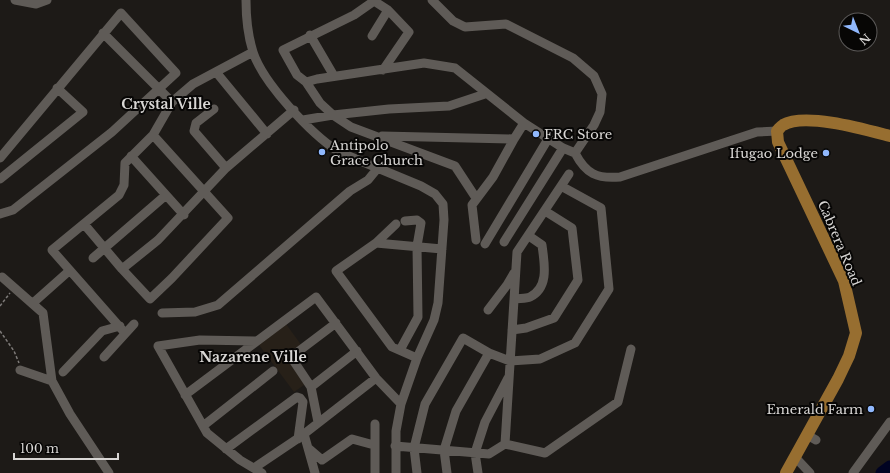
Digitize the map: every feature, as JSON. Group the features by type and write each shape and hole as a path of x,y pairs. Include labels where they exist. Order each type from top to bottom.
{"main road":[{"path":"776,131 784,124 798,121 822,121 858,127 890,136"},
{"name":"Cabrera Road","path":"776,131 778,142 844,281 856,328 854,342 849,356 812,438 795,457 786,473"}],"street":[{"path":"15,0 36,4 47,0"},
{"path":"246,0 246,17 253,52 268,82 326,144 338,152 421,186 435,194 443,204 444,220 438,304 434,320 417,358 401,404 395,446 396,473"},
{"path":"432,0 452,21 465,27 506,24 573,58 594,76 602,94 600,112 594,125 575,152"},
{"path":"383,70 409,32 388,10 374,1 354,15 310,35 283,50 297,74 306,82 320,103 333,115 352,127 455,166 476,198"},
{"path":"372,36 388,10"},
{"path":"0,158 121,13 176,73 106,137 13,210 0,214"},
{"path":"103,33 172,102"},
{"path":"310,35 334,76"},
{"path":"123,329 69,271 52,250 119,194 124,185 124,163 152,135 172,102 193,84 253,52"},
{"path":"306,82 334,76 424,63 455,68 485,94 524,123 563,148 575,152 588,171 597,176 610,178 620,177 757,132 776,131"},
{"path":"216,72 267,134"},
{"path":"1,176 83,112 57,88"},
{"path":"303,120 333,115 449,106 485,94"},
{"path":"214,109 196,123 194,131 226,168"},
{"path":"122,269 158,240 184,215 226,168 294,110"},
{"path":"476,240 472,205 493,177 524,123"},
{"path":"84,224 122,269 150,299 172,278 228,218 152,135"},
{"path":"375,136 514,139"},
{"path":"485,244 548,139"},
{"path":"504,242 563,148"},
{"path":"131,156 184,215"},
{"path":"162,313 195,312 218,305 350,191 368,180 377,169"},
{"path":"505,444 517,252 569,174"},
{"path":"417,473 414,448 425,404 463,338 489,353 510,361 540,359 575,343 609,289 601,208 561,186"},
{"path":"93,258 166,195"},
{"path":"512,330 526,328 554,318 578,280 572,228 545,211"},
{"path":"400,350 418,317 418,246 421,223 417,220 401,222 376,244 336,271 392,346 400,350 417,358"},
{"path":"514,299 530,297 539,288 546,274 542,245 529,236"},
{"path":"376,244 442,249"},
{"path":"488,310 507,286 516,270"},
{"path":"33,303 69,271"},
{"path":"2,277 33,303 42,313 52,381 70,414 109,473"},
{"path":"185,395 316,296 376,378 401,404"},
{"path":"318,422 311,387 291,357 336,322"},
{"path":"62,372 102,331 123,329 134,324"},
{"path":"104,357 123,329"},
{"path":"256,340 200,340 158,346 203,426 226,449 258,471 318,422 376,378"},
{"path":"395,446 489,454 505,444 545,453 618,402 631,349"},
{"path":"311,387 357,351"},
{"path":"447,473 444,450 456,411 489,353"},
{"path":"20,370 52,381"},
{"path":"203,426 273,371"},
{"path":"478,473 475,453 484,422 509,375"},
{"path":"226,449 297,397 303,402 301,436 308,448 315,473"},
{"path":"853,473 890,422"},
{"path":"375,424 375,473"},
{"path":"308,448 324,460 352,439 374,445"},
{"path":"795,457 810,473"}],"path":[{"path":"0,306 15,287"},
{"path":"0,331 19,358 20,370"}],"shaded area":[{"path":"286,324 302,346 288,357 307,383 294,392 259,345"}],"waterway":[{"path":"882,473 890,467"}],"place":[{"name":"FRC Store","path":"536,134"},
{"name":"Antipolo Grace Church","path":"322,152"},
{"name":"Ifugao Lodge","path":"826,153"},
{"name":"Emerald Farm","path":"871,409"}],"district":[{"name":"Crystal Ville","path":"166,104"},
{"name":"Nazarene Ville","path":"253,357"}]}
